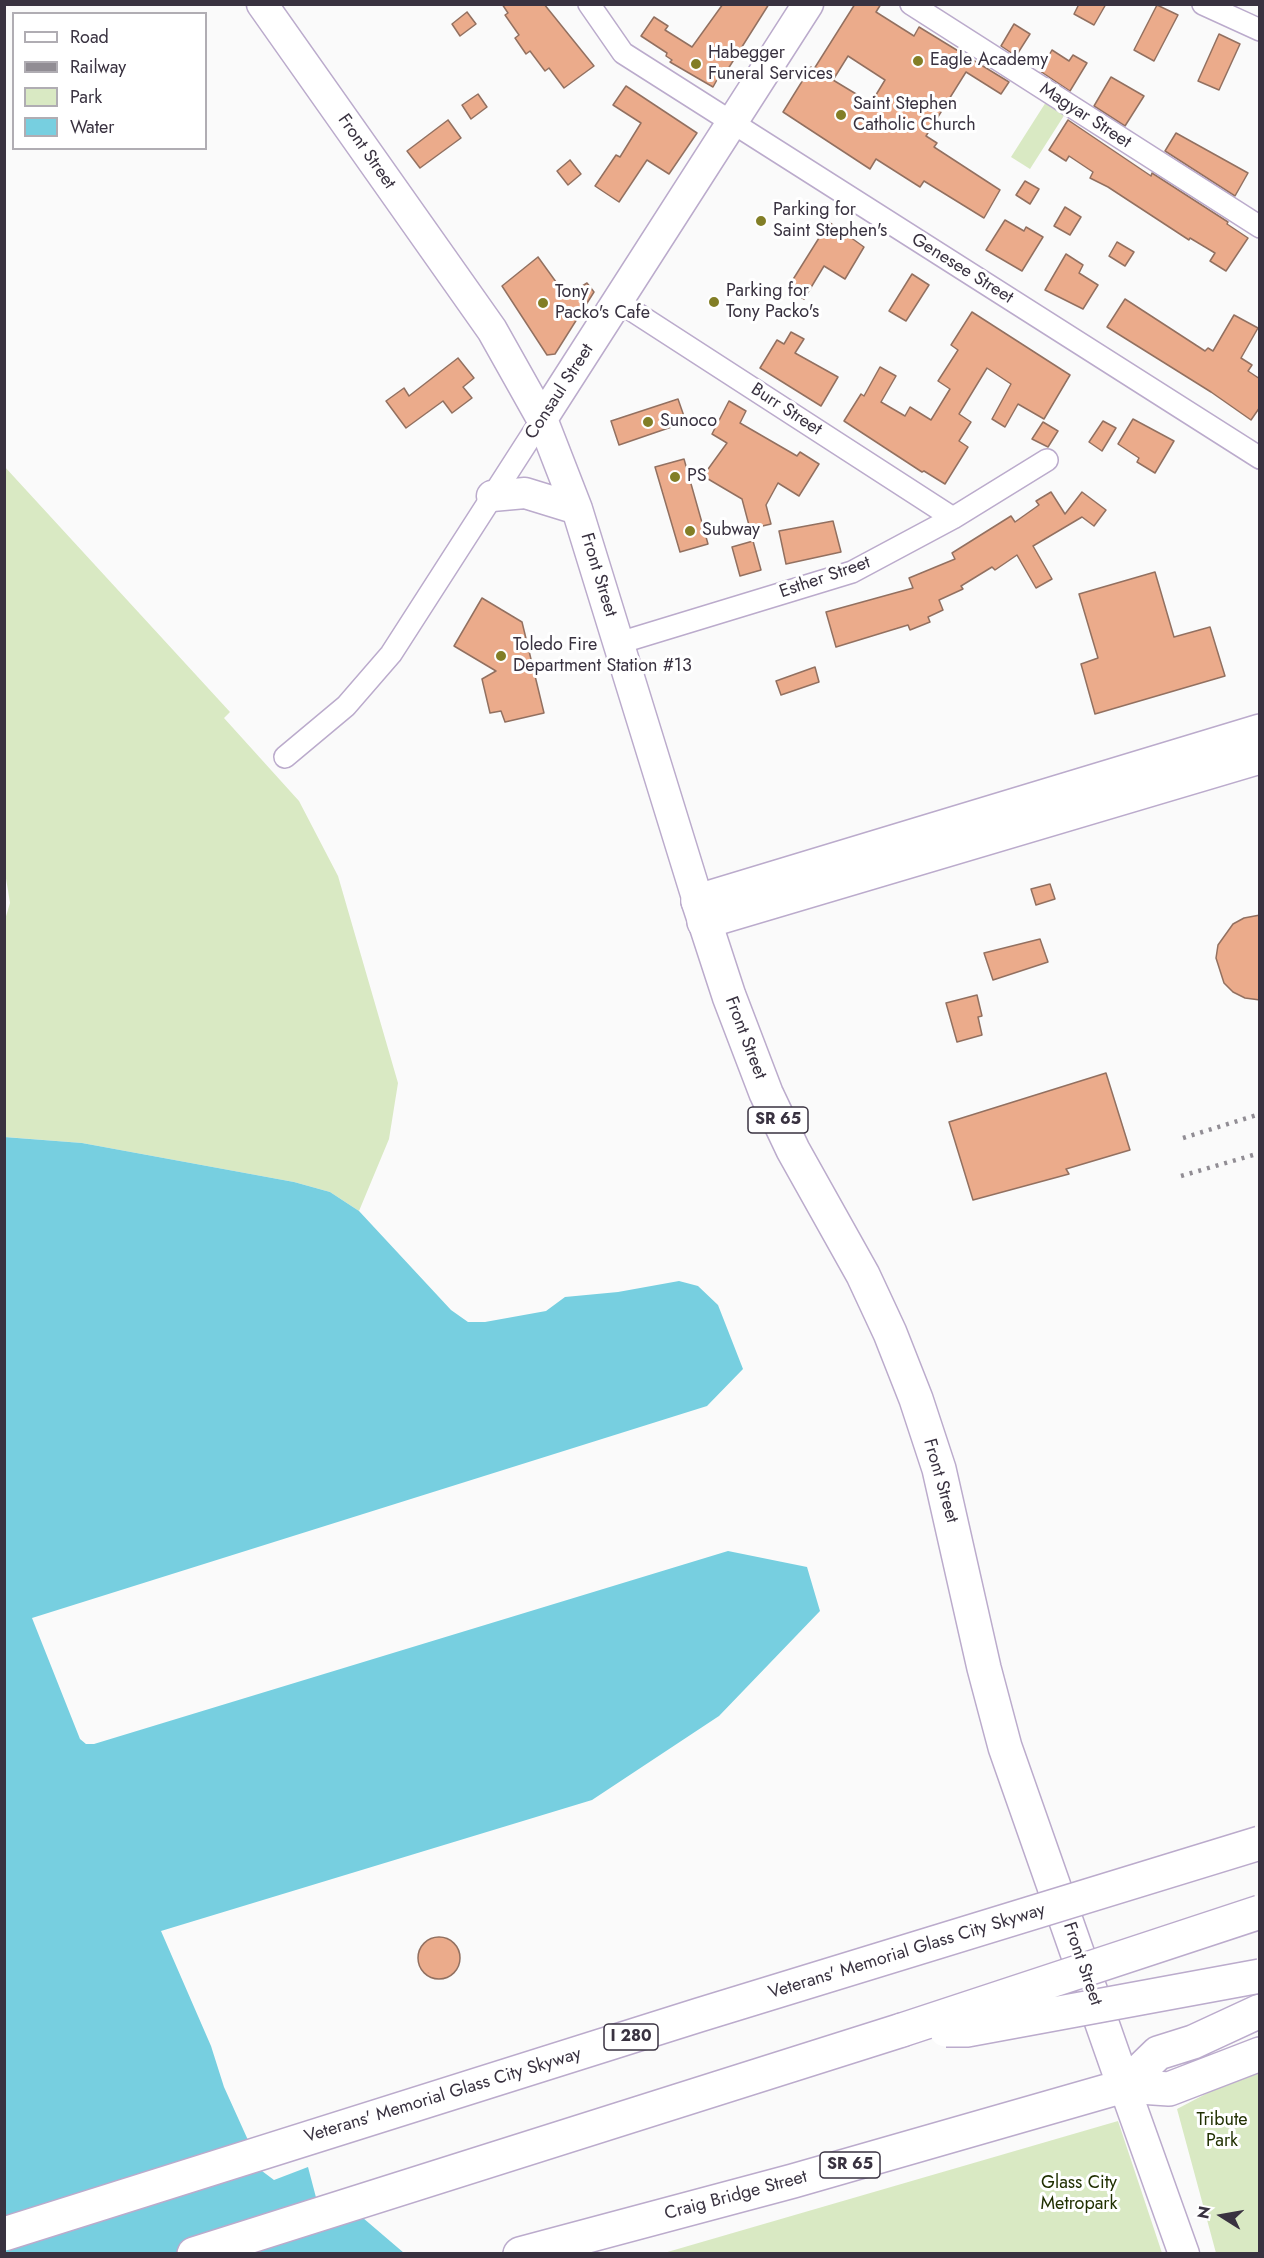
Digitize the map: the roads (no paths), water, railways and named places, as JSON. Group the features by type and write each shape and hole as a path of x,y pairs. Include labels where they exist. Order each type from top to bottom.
{"main road":[{"path":"701,912 1260,731"},
{"path":"701,912 1260,757"},
{"name":"Front Street","path":"701,912 766,1093 793,1149 863,1275 890,1333 916,1399 942,1480 984,1668 1005,1747 1124,2086"},
{"name":"Veterans' Memorial Glass City Skyway","path":"4,2234 699,2015 1260,1843"},
{"path":"194,2253 902,2030 1260,1912"},
{"path":"902,2030 967,2030 1260,1976"},
{"path":"1124,2086 1158,2053 1194,2042 1260,2011"},
{"path":"1124,2086 1169,2089 1260,2054"},
{"name":"Craig Bridge Street","path":"520,2253 574,2241 1124,2086"}],"street":[{"name":"Front Street","path":"262,4 492,330 542,420 577,509 701,912"},
{"name":"Genesee Street","path":"589,4 623,52 1260,458"},
{"name":"Consaul Street","path":"285,757 346,706 391,654 619,302 808,4"},
{"name":"Magyar Street","path":"911,4 1260,227"},
{"path":"1203,4 1260,30"},
{"name":"Burr Street","path":"619,302 953,518"},
{"name":"Esther Street","path":"619,643 852,572 953,518 1047,460"},
{"path":"492,496 525,493 577,509"},
{"name":"Front Street","path":"1124,2086 1184,2253"}],"water":[{"path":"4,1137 82,1143 294,1182 330,1192 359,1211 451,1310 468,1322 485,1322 546,1311 565,1297 618,1292 679,1281 698,1286 718,1305 743,1369 707,1406 32,1618 80,1739 86,1744 94,1744 728,1551 807,1567 820,1611 719,1716 592,1800 161,1931 211,2046 224,2087 262,2171 274,2180 308,2167 318,2205 349,2206 404,2253 5,2253"}],"railway":[{"path":"1183,1138 1260,1114"},
{"path":"1181,1176 1260,1153"}],"place":[{"name":"Eagle Academy","path":"918,61"},
{"name":"Habegger Funeral Services","path":"696,64"},
{"name":"Saint Stephen Catholic Church","path":"841,115"},
{"name":"Parking for Saint Stephen's","path":"761,221"},
{"name":"Parking for Tony Packo's","path":"714,302"},
{"name":"Tony Packo's Cafe","path":"543,303"},
{"name":"Sunoco","path":"648,422"},
{"name":"PS","path":"675,477"},
{"name":"Subway","path":"690,531"},
{"name":"Toledo Fire Department Station #13","path":"501,656"}],"park label":[{"name":"Tribute Park","path":"1222,2131"},
{"name":"Glass City Metropark","path":"1079,2194"}]}
